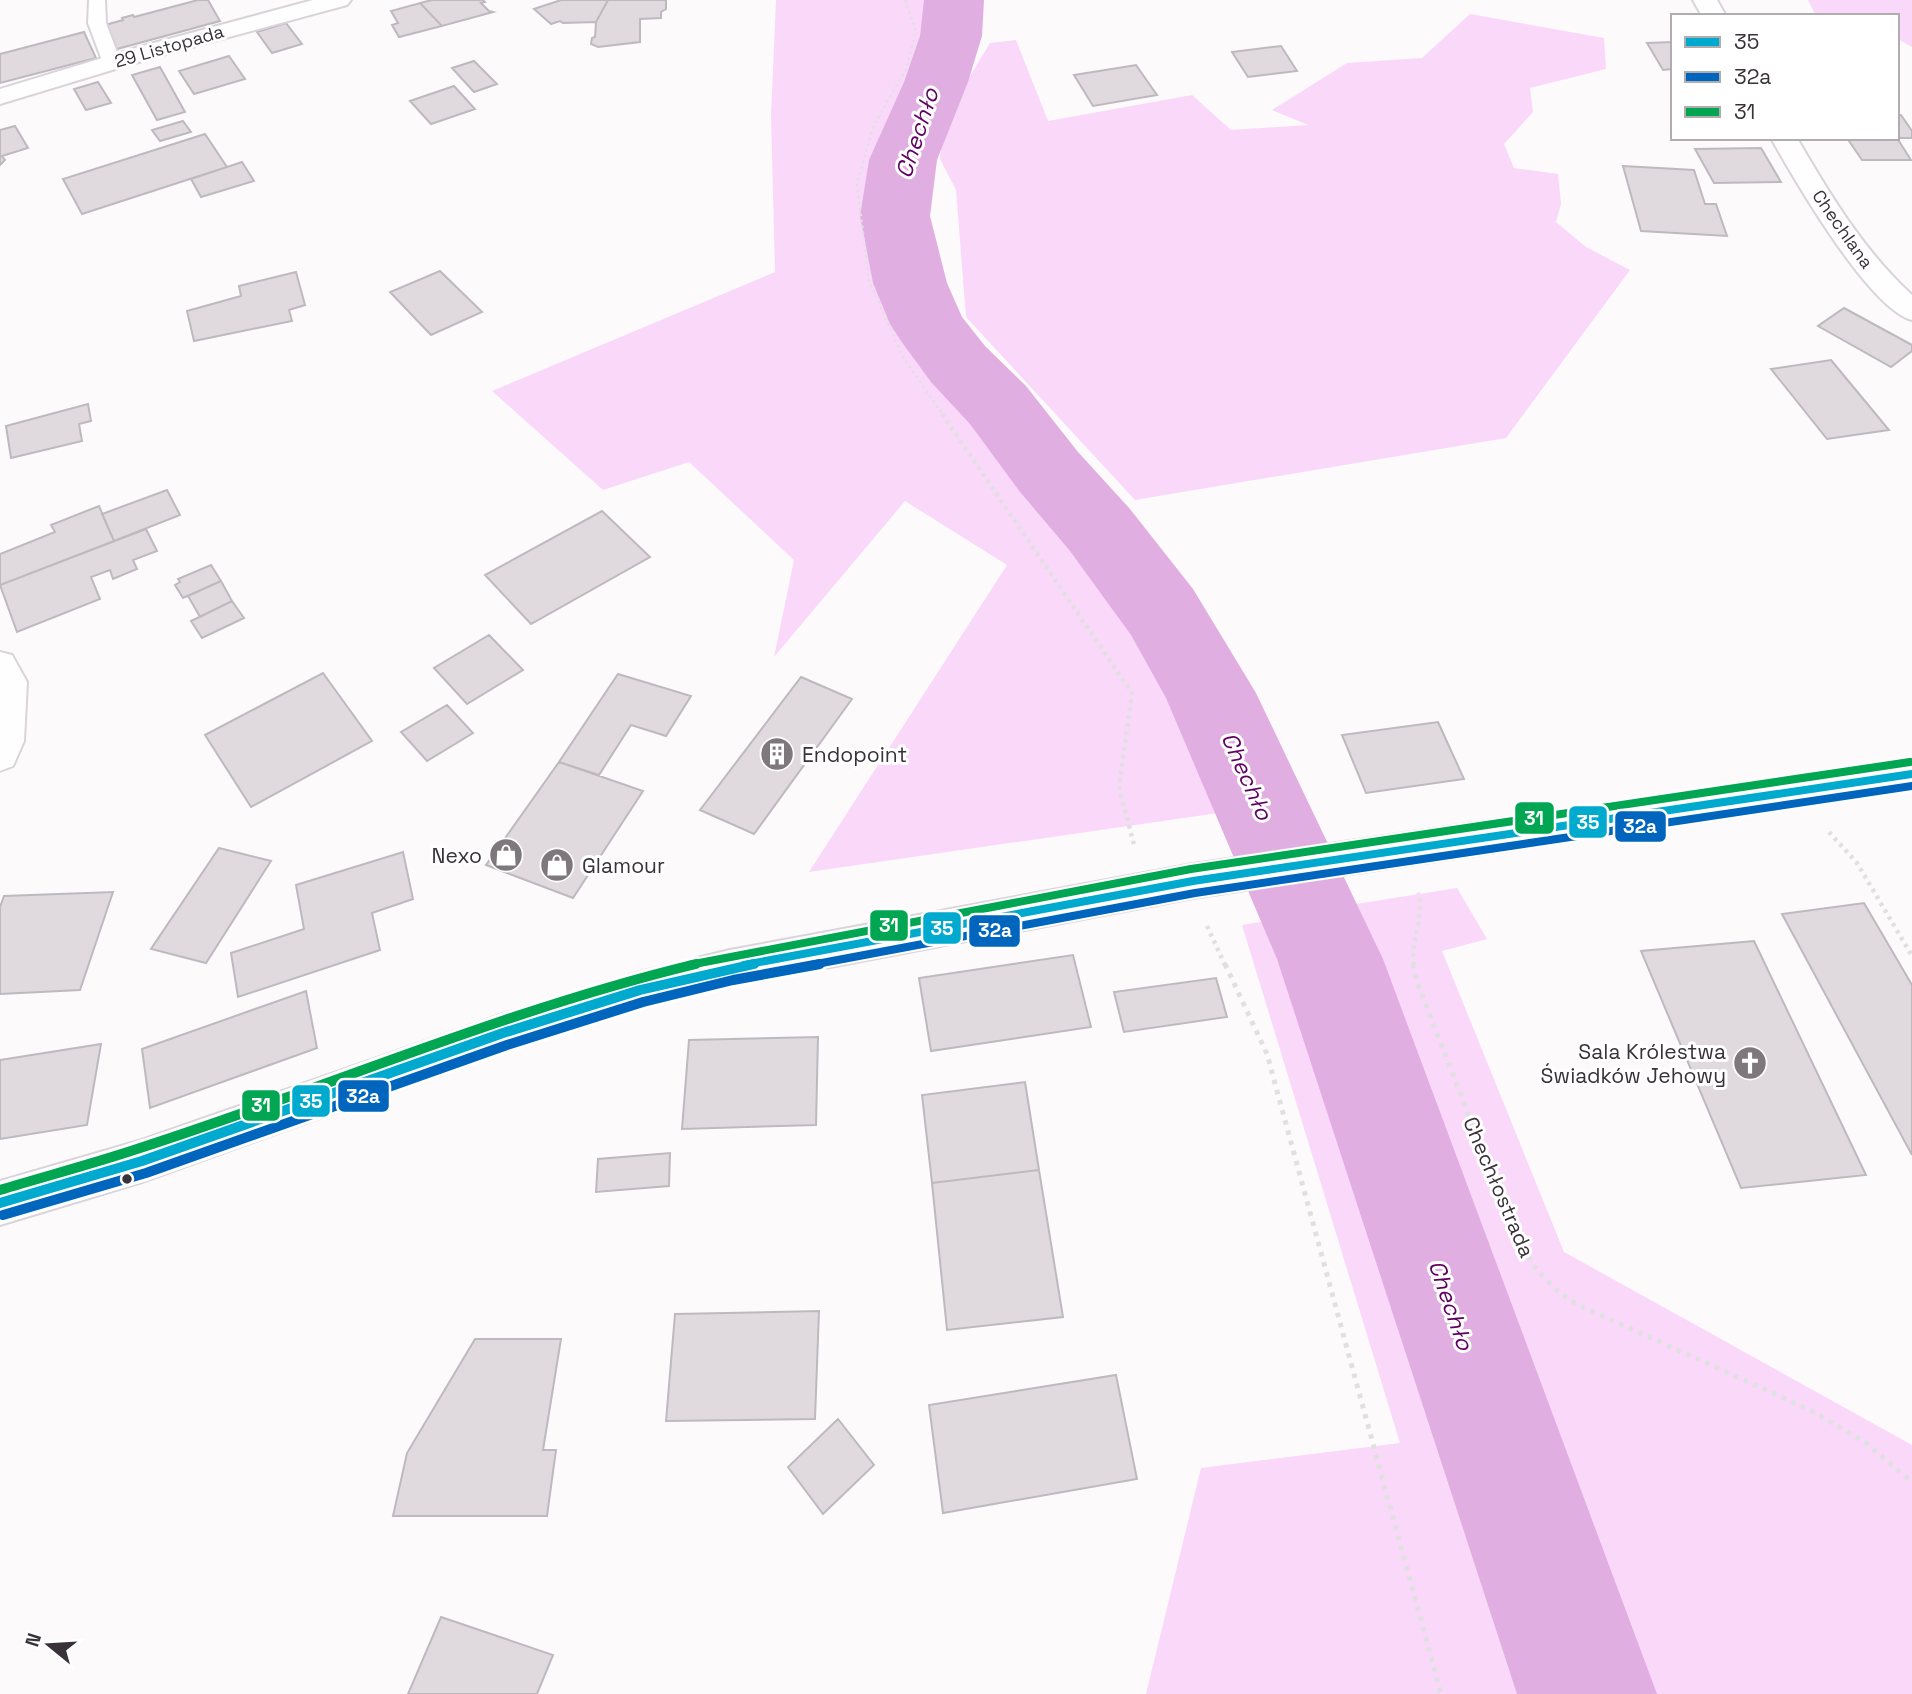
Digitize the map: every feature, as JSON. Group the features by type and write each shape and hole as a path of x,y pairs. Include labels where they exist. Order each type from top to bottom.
{"street":[{"name":"29 Listopada","path":"0,97 339,0"},
{"name":"Chechlana","path":"1785,140 1847,242 1885,288 1912,311"},
{"path":"0,665 9,682 6,741 0,756"},
{"path":"0,1203 142,1161 428,1059 640,990 730,968 1198,898 1349,858 1912,774"}],"lane":[{"path":"97,0 97,23 112,63"}],"path":[{"path":"905,0 916,31 906,69 873,127 857,184 869,281 903,358 1132,693 1119,787 1134,847"},
{"path":"1824,827 1857,863 1912,956"},
{"name":"Chechłostrada","path":"1396,851 1422,905 1412,956 1417,982 1515,1235 1524,1256 1543,1280 1588,1311 1810,1410 1866,1443 1912,1482"},
{"path":"1198,898 1267,1054 1441,1694"}],"shaded area":[{"path":"776,0 937,0 939,23 917,100 889,181 886,211 894,291 965,392 1078,525 1182,670 1218,740 1246,809 809,872 1007,565 905,501 774,657 794,560 689,462 603,490 492,391 775,272 771,116"},
{"path":"1808,0 1912,0 1912,47 1898,39 1898,14 1815,14"},
{"path":"1470,14 1604,38 1606,69 1530,88 1533,112 1504,144 1514,168 1558,174 1561,204 1556,222 1586,247 1630,270 1506,438 1135,500 966,317 956,190 940,159 944,119 990,43 1016,40 1048,121 1192,95 1231,130 1308,125 1272,110 1347,63 1422,58"},
{"path":"1457,888 1487,939 1442,951 1564,1252 1912,1445 1912,1694 1644,1694 1382,1008 1356,904"},
{"path":"1284,918 1360,1099 1555,1694 1146,1694 1201,1468 1400,1443 1242,925"}],"building":[{"path":"198,0 208,0 220,21 117,49 105,25 133,15 134,17"},
{"path":"432,0 483,0 485,2 481,3 493,12 442,26 420,3"},
{"path":"561,0 608,0 596,22 560,21 551,24 534,9"},
{"path":"608,0 666,0 666,9 661,12 661,18 640,19 640,42 598,47 591,44 592,38 595,37 596,22"},
{"path":"420,3 442,26 399,37 392,25 398,23 391,11"},
{"path":"286,23 302,44 272,53 257,32"},
{"path":"84,32 96,58 0,83 0,54"},
{"path":"1671,42 1671,69 1663,70 1647,43"},
{"path":"1281,46 1297,71 1248,77 1232,52"},
{"path":"229,56 245,79 194,94 179,71"},
{"path":"474,61 497,84 474,92 452,68"},
{"path":"1136,65 1157,95 1093,106 1074,75"},
{"path":"160,67 185,112 157,120 132,75"},
{"path":"98,82 111,103 86,110 74,89"},
{"path":"454,86 475,109 431,124 410,101"},
{"path":"1898,115 1901,115 1912,131 1912,138 1898,138"},
{"path":"183,121 191,132 160,141 152,130"},
{"path":"15,126 28,148 2,156 5,160 0,165 0,130"},
{"path":"205,134 227,167 82,214 63,179"},
{"path":"1848,140 1898,140 1911,160 1862,160"},
{"path":"1761,148 1781,182 1714,183 1695,149"},
{"path":"242,162 254,181 201,197 191,179"},
{"path":"1623,166 1694,170 1705,204 1716,204 1727,236 1641,231"},
{"path":"440,271 482,312 431,335 390,292"},
{"path":"296,272 305,305 289,310 292,321 194,341 187,311 241,296 239,286"},
{"path":"1844,308 1912,345 1912,351 1891,367 1818,326"},
{"path":"1831,360 1889,430 1827,439 1771,369"},
{"path":"88,404 91,421 79,424 82,441 11,458 6,426"},
{"path":"167,490 180,515 114,541 102,514"},
{"path":"99,506 114,541 0,585 0,554 55,532 51,525"},
{"path":"602,511 650,557 531,624 485,575"},
{"path":"146,529 157,551 133,560 137,569 113,579 110,570 91,577 100,599 17,632 0,585"},
{"path":"211,565 221,581 183,598 175,585 180,582 178,579"},
{"path":"221,581 232,601 200,617 188,596"},
{"path":"232,601 244,618 202,638 191,621"},
{"path":"489,635 523,670 467,704 434,668"},
{"path":"323,673 372,741 251,807 205,735"},
{"path":"618,674 691,696 666,736 631,725 599,775 559,762"},
{"name":"Endopoint","path":"801,677 852,699 754,834 700,810"},
{"path":"447,705 473,733 427,761 401,732"},
{"path":"1438,722 1464,779 1366,793 1342,735"},
{"path":"559,762 643,791 573,898 486,865"},
{"path":"219,848 271,861 206,963 151,949"},
{"path":"403,852 413,899 372,913 380,950 238,997 231,953 304,929 296,885"},
{"path":"113,892 80,990 0,994 0,907 4,896"},
{"path":"1864,903 1912,985 1912,1155 1782,914"},
{"name":"Sala Królestwa Świadków Jehowy","path":"1754,941 1866,1175 1741,1188 1641,951"},
{"path":"1073,955 1091,1027 931,1051 919,978"},
{"path":"1216,978 1227,1017 1124,1032 1114,992"},
{"path":"306,991 317,1048 150,1108 142,1049"},
{"path":"818,1037 816,1125 682,1129 689,1040"},
{"path":"101,1044 87,1125 0,1139 0,1060"},
{"path":"1025,1082 1039,1170 932,1183 922,1095"},
{"path":"670,1153 669,1186 596,1192 598,1159"},
{"path":"1039,1170 1063,1317 947,1330 932,1183"},
{"path":"819,1311 815,1419 666,1421 675,1314"},
{"path":"475,1339 561,1339 543,1450 556,1450 547,1516 393,1516 407,1453"},
{"path":"1116,1375 1137,1479 943,1513 929,1405"},
{"path":"838,1419 874,1465 823,1514 788,1467"},
{"path":"441,1617 553,1655 537,1694 408,1694"}],"waterway":[{"name":"Chechło","path":"954,0 951,36 936,82 903,160 895,216 910,283 928,324 958,364 998,405 1049,472 1100,530 1162,612 1210,693 1330,959 1587,1694"}],"transit line":[{"name":"31","path":"0,1190 138,1149 499,1021 636,978 727,956 1191,869 1910,762"},
{"name":"35","path":"0,1203 142,1161 503,1033 640,990 730,968 1193,881 1912,774"},
{"name":"32a","path":"3,1215 146,1173 507,1045 643,1002 733,980 1195,893 1912,786"}],"place":[{"name":"Endopoint","path":"777,754"},
{"name":"Nexo","path":"506,855"},
{"name":"Glamour","path":"557,865"},
{"name":"Sala Królestwa Świadków Jehowy","path":"1750,1063"}]}
